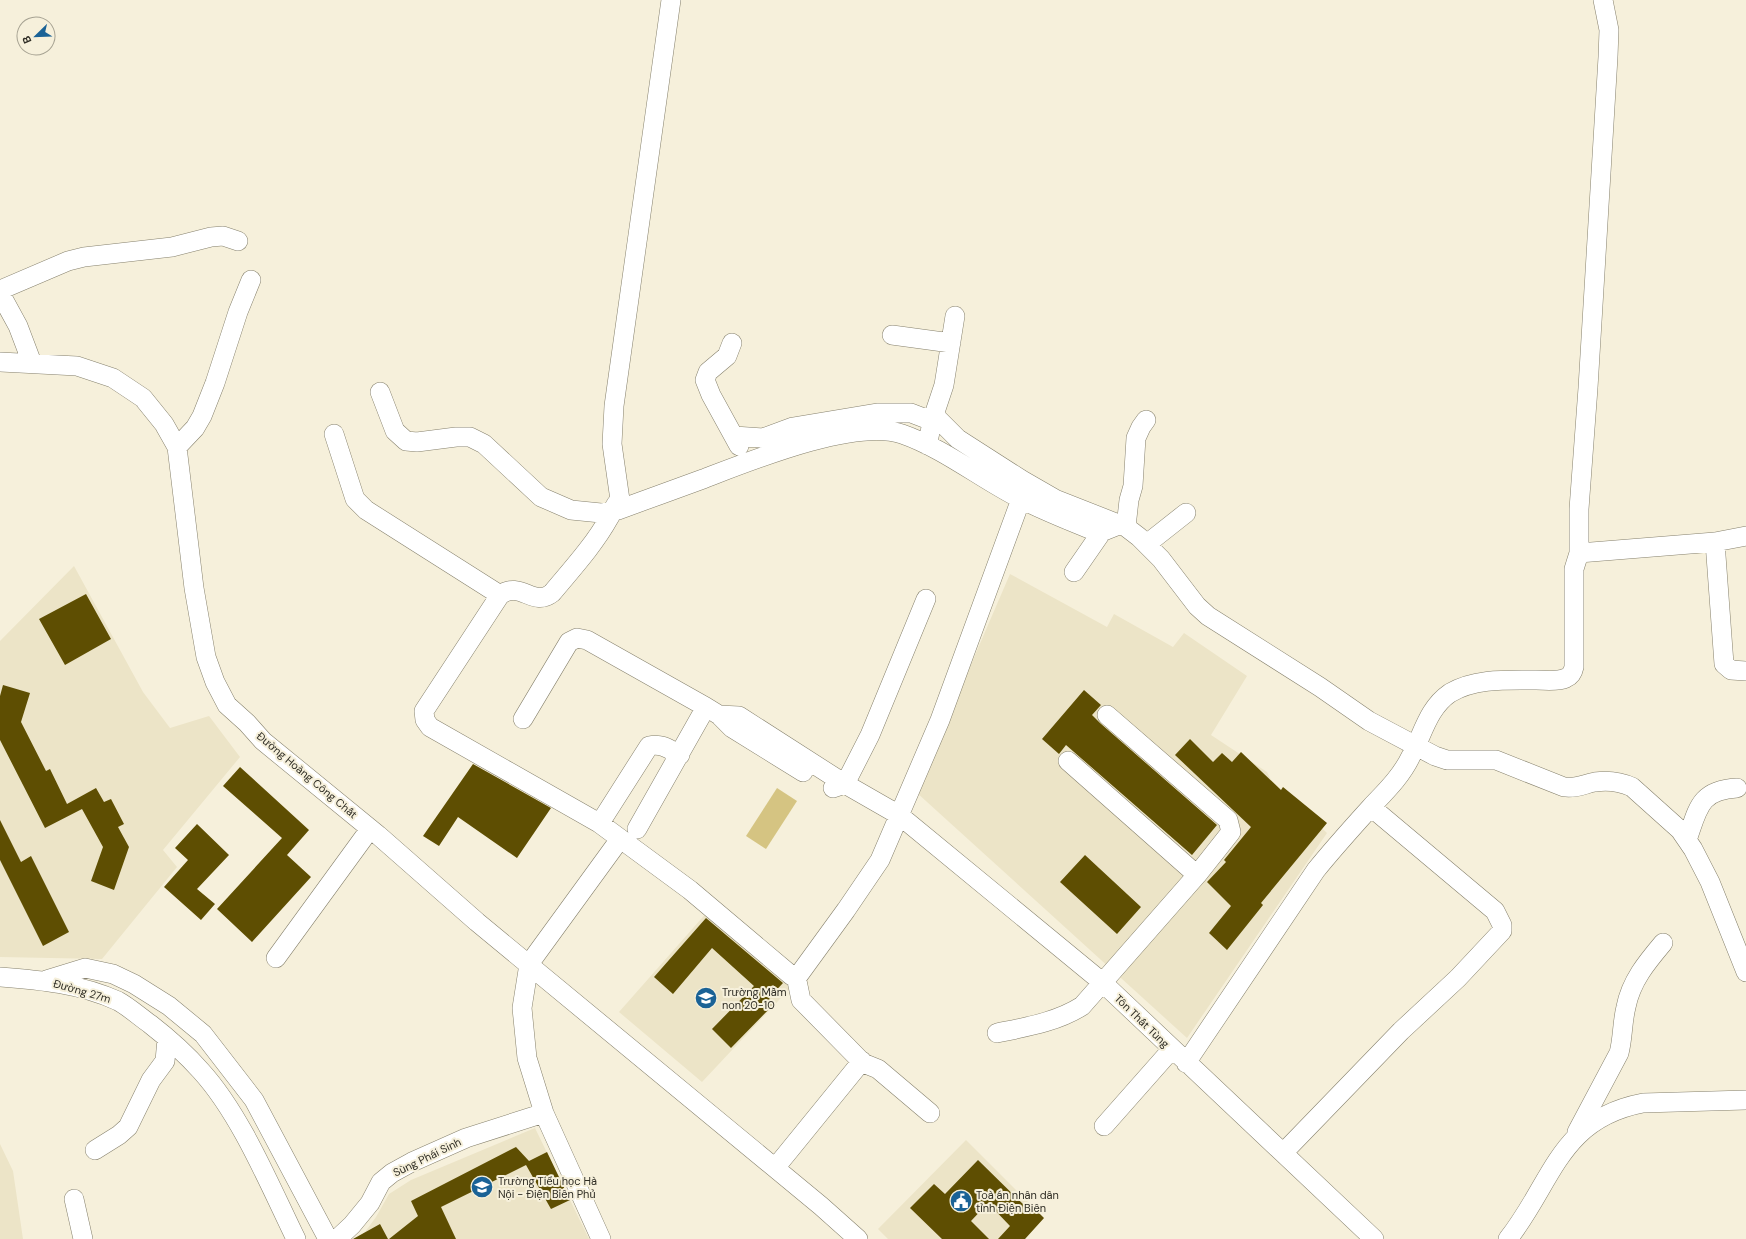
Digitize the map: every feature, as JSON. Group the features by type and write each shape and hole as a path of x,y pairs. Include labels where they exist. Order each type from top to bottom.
{"street":[{"path":"672,0 614,406 612,444 620,500 615,503 609,519 583,556 546,598 539,599 514,589 506,591 500,595 424,711 424,720 430,727 600,823 690,890 792,976 800,975 880,860 940,720 1021,499"},
{"path":"1186,1063 1316,870 1335,847 1395,782 1416,747 1430,714 1441,701 1451,693 1463,687 1504,680 1559,681 1568,678 1572,673 1574,667 1574,569 1579,553 1579,509 1588,388 1608,57 1609,30 1603,0"},
{"path":"0,290 68,261 84,257 172,247 211,237 223,236 238,241"},
{"path":"177,447 195,428 202,416 238,312 251,280"},
{"path":"0,293 18,326 32,363"},
{"path":"928,445 934,416 944,385 955,316"},
{"path":"892,335 951,343"},
{"path":"732,343 727,356 708,372 705,380 706,387 748,462"},
{"name":"Đường Hoàng Công Chất","path":"0,362 78,366 113,378 143,398 164,424 177,447 194,588 206,657 214,682 228,704 247,722 263,741 370,829 477,922 775,1168 858,1239"},
{"path":"380,392 395,431 406,441 417,442 456,437 470,437 484,444 541,498 570,510 601,513 613,510 748,462 829,437 858,431 879,430 900,434 928,445 1021,499 1101,533"},
{"path":"734,436 763,438 793,427 833,419 877,413 911,413 924,418 934,416"},
{"path":"934,416 958,439 1022,480 1056,499 1122,526 1148,543 1173,573 1197,606 1208,616 1320,687 1370,721 1416,747 1447,760 1496,760 1564,787 1572,788 1602,782 1623,783 1632,787 1680,830 1698,856 1746,972"},
{"path":"1122,526 1134,486 1136,438 1141,426 1146,420"},
{"path":"334,434 355,499 366,510 500,595"},
{"path":"1148,543 1186,513"},
{"path":"1074,572 1101,533 1122,526"},
{"path":"1579,553 1715,542 1746,536"},
{"path":"1715,542 1724,664 1731,670 1746,671"},
{"path":"845,784 870,735 926,599"},
{"path":"523,719 569,642 578,638 588,640 713,711 680,755 637,829"},
{"name":"Tôn Thất Tùng","path":"713,711 739,716 845,784 899,815 1102,982 1374,1239"},
{"path":"997,1033 1050,1021 1072,1013 1090,998 1102,982 1198,875 1230,836 1232,828 1228,820 1107,715"},
{"path":"600,823 649,746 656,744 663,745 680,755"},
{"path":"1068,761 1198,875"},
{"path":"1688,840 1698,808 1708,797 1716,791 1737,788"},
{"path":"1283,1153 1401,1031 1458,978 1502,931 1502,925 1494,911 1371,807"},
{"path":"276,958 370,829"},
{"path":"601,1239 544,1113 527,1058 522,1008 529,964 620,839"},
{"path":"1508,1239 1530,1207 1557,1160 1574,1138 1619,1054 1628,995 1636,978 1663,943"},
{"name":"Đường 27m","path":"45,981 85,968 113,974 134,984 169,1006 203,1034 254,1100 328,1239"},
{"path":"0,976 45,981"},
{"path":"796,976 802,1000 862,1061 878,1069 930,1113"},
{"name":"Đường 27m","path":"45,981 85,990 118,1002 167,1039 201,1071 220,1095 241,1129 296,1239"},
{"path":"95,1150 119,1135 128,1127 151,1080 165,1061 167,1039"},
{"path":"1104,1126 1172,1049"},
{"path":"775,1168 862,1061"},
{"path":"1574,1138 1608,1114 1626,1106 1642,1103 1746,1100"},
{"name":"Sùng Phái Sinh","path":"337,1239 352,1225 370,1203 381,1182 392,1173 412,1162 466,1138 544,1113"},
{"path":"74,1199 83,1239"}],"shaded area":[{"path":"74,566 143,692 170,728 209,716 240,757 163,850 177,867 102,959 0,957 0,641"},
{"path":"1010,574 1107,627 1114,614 1173,647 1184,633 1247,676 1211,735 1267,772 1271,780 1327,833 1187,1038 916,792"},
{"path":"777,788 797,801 766,849 746,836"},
{"name":"Trường Mầm non 20-10","path":"709,910 794,984 702,1082 619,1012"},
{"name":"Trường Tiểu học Hà Nội - Điện Biên Phủ","path":"535,1128 589,1239 355,1239 365,1232 376,1217 389,1194 411,1180"},
{"path":"966,1140 1044,1218 1025,1239 888,1239 878,1229"},
{"path":"0,1144 13,1171 23,1239 0,1239"}],"building":[{"path":"86,594 111,639 65,665 39,619"},
{"path":"3,685 30,693 21,722 46,771 50,769 67,804 96,788 104,802 111,799 124,824 118,827 129,847 114,890 91,881 103,847 82,809 45,828 0,740 0,696"},
{"path":"1084,690 1101,705 1092,715 1217,825 1192,855 1066,745 1059,754 1042,739"},
{"path":"1190,739 1213,762 1222,753 1232,762 1241,752 1281,790 1283,787 1327,823 1261,903 1263,905 1227,950 1209,933 1231,906 1207,882 1226,862 1224,860 1251,827 1175,755"},
{"path":"473,764 551,808 517,858 458,817 439,846 423,836"},
{"path":"240,767 309,830 287,855 311,877 252,942 217,909 282,838 223,786"},
{"path":"0,820 21,862 31,856 69,932 43,946 0,860"},
{"path":"197,824 229,855 197,889 215,904 201,920 164,887 188,860 175,848"},
{"path":"1085,855 1141,907 1117,934 1060,882"},
{"path":"706,918 783,983 769,998 774,1004 731,1048 712,1029 754,986 712,948 673,994 654,977"},
{"path":"516,1147 529,1161 547,1152 570,1200 551,1209 526,1165 441,1207 456,1239 389,1239 418,1216 411,1201"},
{"name":"Toà án nhân dân tỉnh Điện Biên","path":"978,1160 1026,1207 1030,1204 1044,1218 1025,1239 998,1239 1010,1226 988,1203 971,1221 989,1239 942,1239 910,1208 934,1184 945,1194"},
{"path":"380,1224 388,1239 353,1239"}],"place":[{"name":"Trường Mầm non 20-10","path":"706,998"},
{"name":"Trường Tiểu học Hà Nội - Điện Biên Phủ","path":"482,1187"},
{"name":"Toà án nhân dân tỉnh Điện Biên","path":"961,1201"}]}
